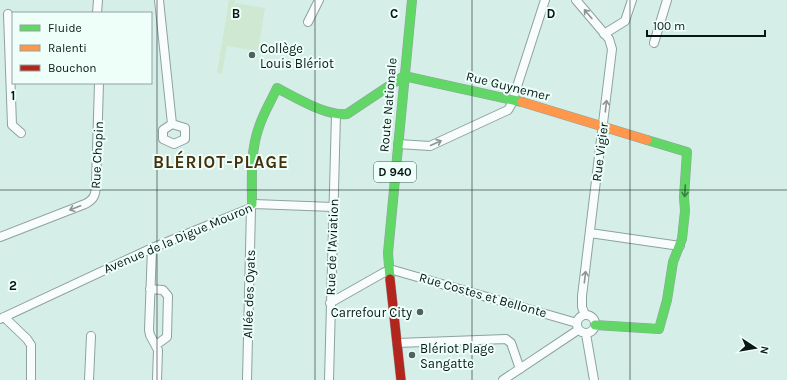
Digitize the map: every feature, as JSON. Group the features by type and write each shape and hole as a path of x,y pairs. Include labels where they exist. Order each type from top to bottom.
{"street":[{"path":"97,12 98,0"},
{"path":"159,0 172,124"},
{"path":"308,22 319,0"},
{"name":"Route Nationale","path":"401,380 389,270 388,247 412,0"},
{"path":"398,144 430,146 507,111 511,105 545,0"},
{"name":"Rue Vigier","path":"576,0 611,42 612,51 582,300 582,310 585,315"},
{"path":"604,34 625,21 632,0"},
{"path":"654,44 667,0"},
{"path":"7,14 12,125 20,133"},
{"path":"252,206 253,152 255,139 260,124 277,88 328,112 342,115 347,114 404,76"},
{"name":"Rue Guynemer","path":"404,76 513,99 687,152 684,197 685,211 680,246"},
{"name":"Rue Chopin","path":"0,237 85,204 94,197 96,184 100,84"},
{"name":"Rue de l'Aviation","path":"329,380 336,114"},
{"name":"Avenue de la Digue Mouron","path":"2,318 152,248 252,206 333,207"},
{"name":"Allée des Oyats","path":"247,380 252,206"},
{"path":"590,233 680,246 673,262 667,300 659,329 595,325"},
{"path":"152,248 149,330 158,352 157,380"},
{"path":"330,304 389,270"},
{"name":"Rue Costes et Bellonte","path":"389,270 396,270 577,326"},
{"path":"150,289 163,290 168,296 167,337 156,345"},
{"path":"503,380 577,326 579,318 585,315 592,317 595,325 592,331 586,334"},
{"path":"2,318 27,339 31,345 32,380"},
{"path":"577,326 582,333 586,334"},
{"path":"586,334 594,380"},
{"path":"89,380 91,336"},
{"path":"397,343 506,339 511,343 520,369"}],"green space":[{"path":"229,0 235,0 232,16 235,3 265,8 258,51 227,46 222,74 217,73"}],"traffic: fast":[{"path":"390,279 388,253 412,0"},
{"path":"252,204 252,165 256,136 263,117 277,88 311,106 338,114 347,114 404,76 522,102"},
{"path":"595,325 659,329 667,300 673,262 682,239 685,211 684,197 687,152 647,140"}],"traffic: slow":[{"path":"522,102 647,140"}],"traffic: jam":[{"path":"390,279 401,380"}],"place":[{"name":"Collège Louis Blériot","path":"252,55"},
{"name":"Carrefour City","path":"420,312"},
{"name":"Blériot Plage Sangatte","path":"412,355"}],"district":[{"name":"BLÉRIOT-PLAGE","path":"221,162"}]}
